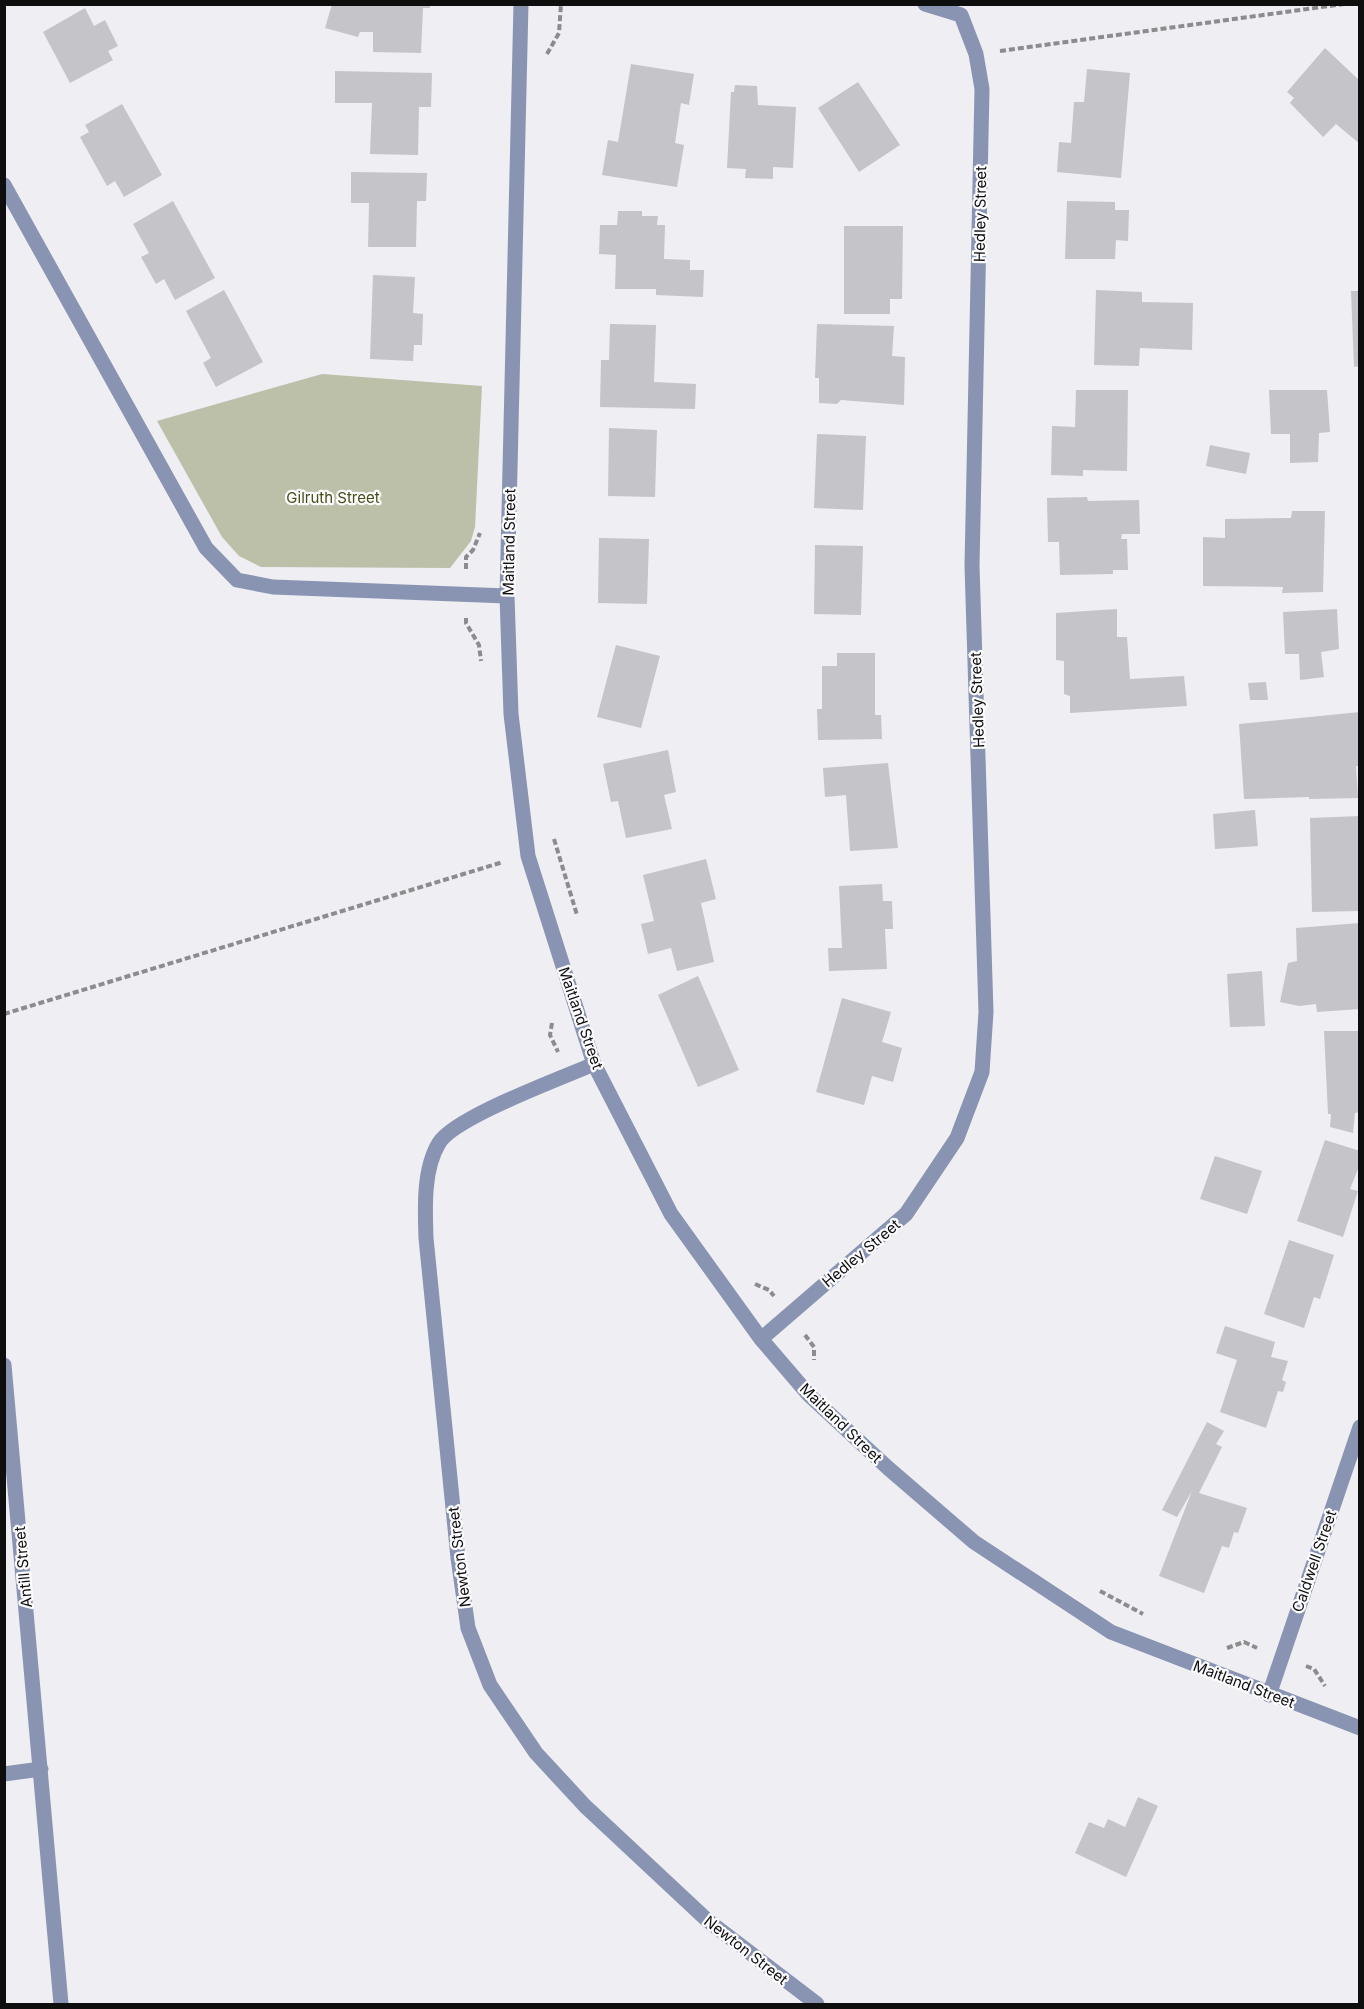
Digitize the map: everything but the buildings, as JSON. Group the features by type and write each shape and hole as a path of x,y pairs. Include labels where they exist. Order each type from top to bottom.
{"street":[{"name":"Maitland Street","path":"521,4 507,596 511,714 528,856 594,1064 671,1214 761,1339 809,1395 974,1542 1111,1632 1359,1728"},
{"name":"Hedley Street","path":"761,1339 906,1214 957,1138 982,1072 986,1012 972,566 982,89 976,54 961,15 925,4"},
{"path":"4,185 206,548 237,580 273,587 507,596"},
{"name":"Newton Street","path":"594,1064 476,1115 439,1143 425,1186 427,1250 458,1558 468,1628 490,1685 536,1753 585,1806 706,1920 817,2004"},
{"name":"Antill Street","path":"4,1365 61,2004"},
{"name":"Caldwell Street","path":"1269,1695 1359,1427"},
{"path":"4,1774 41,1769"}],"path":[{"path":"542,63 559,33 561,4"},
{"path":"976,54 1344,4"},
{"path":"552,829 580,926"},
{"path":"4,1014 504,862"},
{"path":"748,1281 770,1290"},
{"path":"814,1347 814,1363"},
{"path":"1090,1585 1149,1616"},
{"path":"1225,1648 1244,1642"}],"green space":[{"name":"Gilruth Street","path":"322,374 482,386 475,527 471,541 450,568 261,567 239,556 222,537 157,421"}]}
